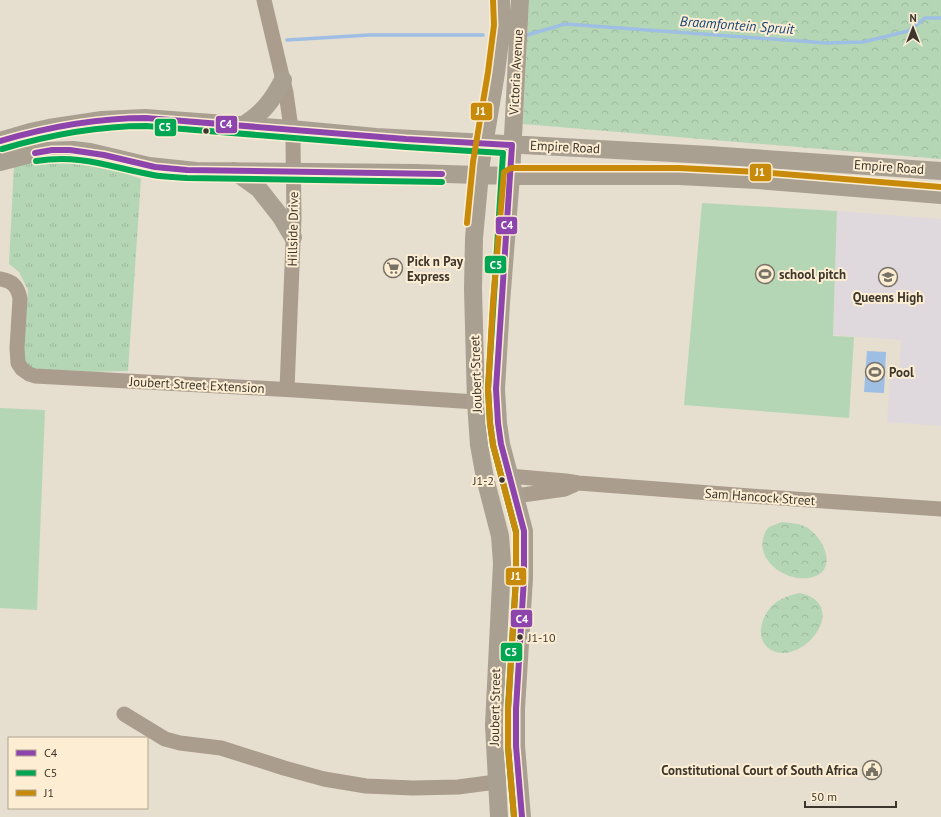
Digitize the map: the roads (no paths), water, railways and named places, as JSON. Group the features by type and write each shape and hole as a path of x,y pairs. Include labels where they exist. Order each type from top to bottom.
{"main road":[{"name":"Victoria Avenue","path":"485,144 501,32 501,0"},
{"name":"Victoria Avenue","path":"512,145 520,0"},
{"path":"242,126 263,110 273,98 283,80"},
{"name":"Empire Road","path":"0,141 49,128 102,120 145,118 376,137 724,156 941,171"},
{"name":"Joubert Street","path":"485,144 480,175 474,238 473,289 476,402 482,464 497,524 502,563 494,701 494,753 499,817"},
{"name":"Joubert Street","path":"512,145 496,389 501,444 524,531 524,578 516,709 516,746 522,817"},
{"name":"Empire Road","path":"0,162 42,151 73,150 90,152 149,166 196,171 511,176 687,176 757,180 941,195"},
{"path":"234,171 259,189 281,217 293,237"}],"street":[{"name":"Hillside Drive","path":"264,0 283,80 291,129 294,172 287,389"},
{"name":"Joubert Street Extension","path":"0,279 12,282 19,291 18,363 22,369 35,376 287,389 476,402"},
{"name":"Sam Hancock Street","path":"509,476 578,483 941,509"},
{"name":"Sam Hancock Street","path":"515,496 565,489 578,483"},
{"path":"124,714 164,738 180,743 221,748 324,780 366,786 413,788 458,787 496,782"}],"water":[{"name":"Pool","path":"867,351 886,352 884,393 864,392"}],"waterway":[{"name":"Braamfontein Spruit","path":"527,35 565,24 826,43 863,42 908,31 925,18 941,18"},
{"path":"287,40 369,35 483,35"}],"place":[{"name":"Pick n Pay Express","path":"393,268"},
{"name":"school pitch","path":"765,274"},
{"name":"Queens High","path":"888,277"},
{"name":"Pool","path":"875,372"},
{"name":"J1-2","path":"502,480"},
{"name":"J1-10","path":"520,637"},
{"name":"Constitutional Court of South Africa","path":"872,770"}]}
